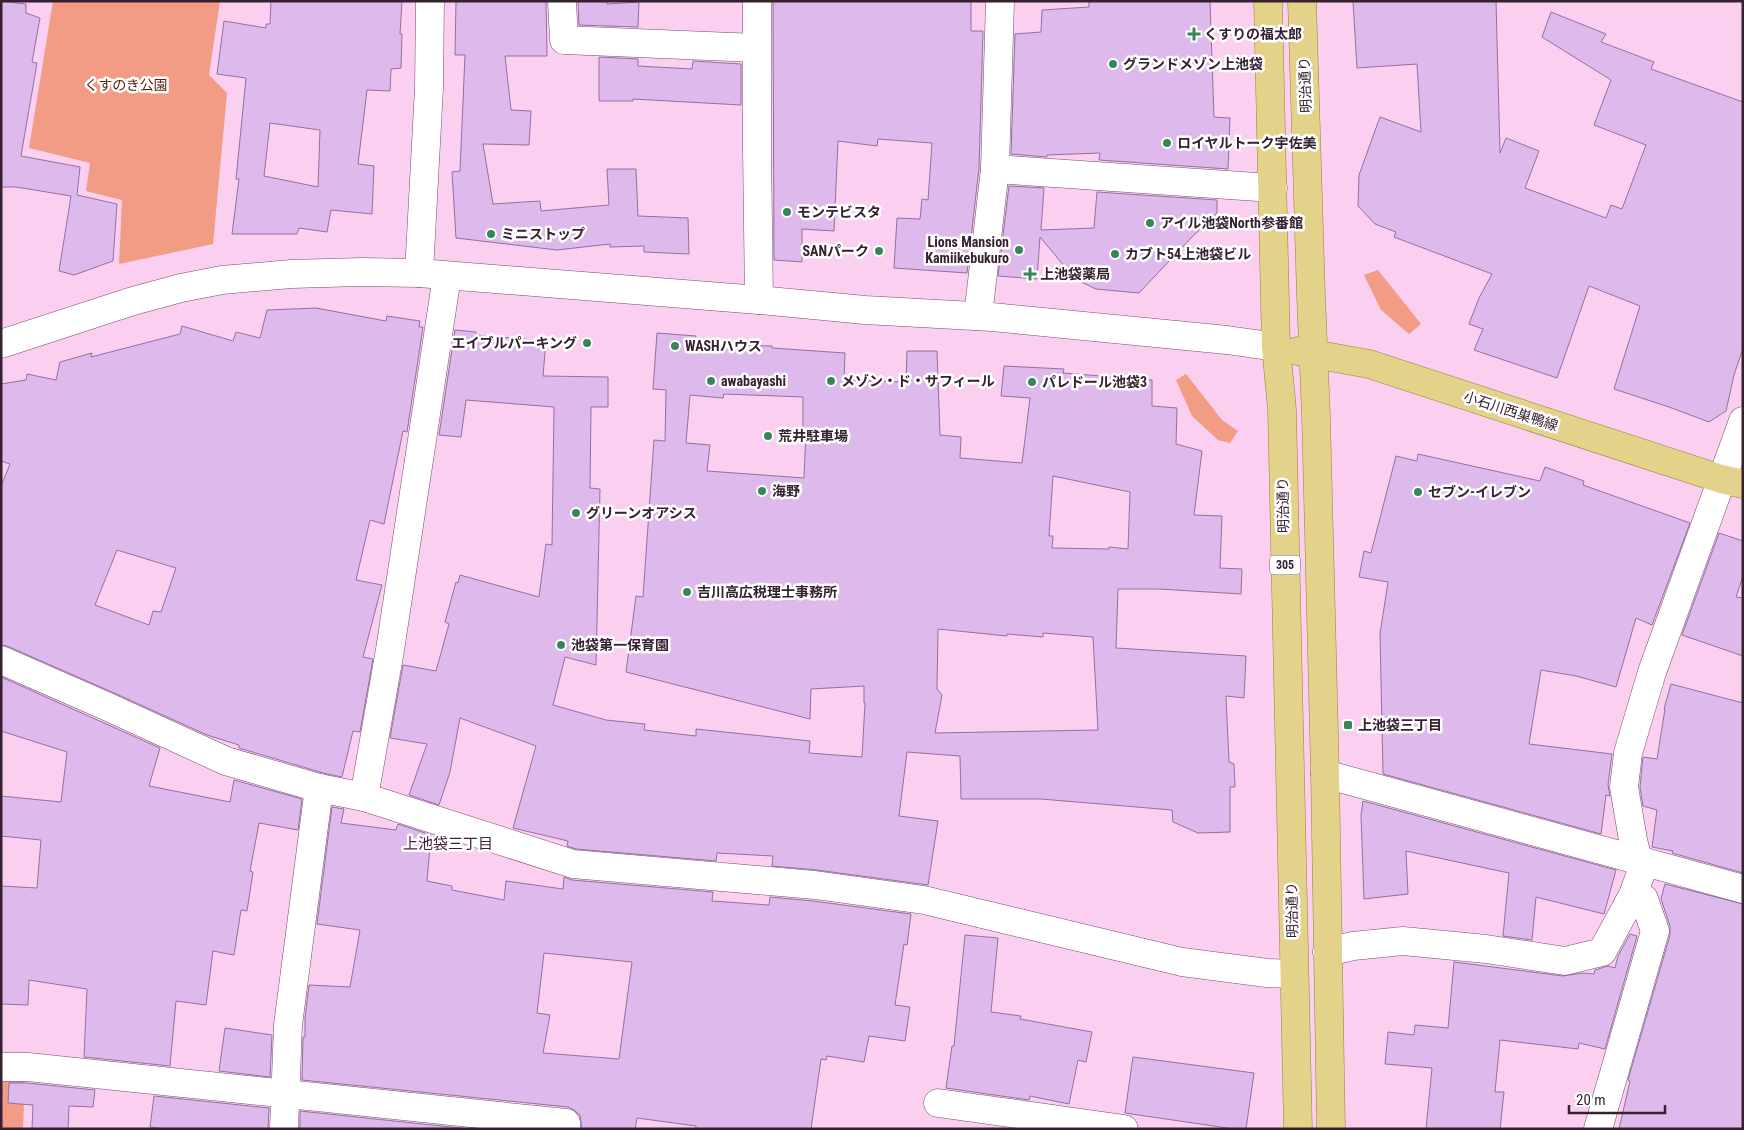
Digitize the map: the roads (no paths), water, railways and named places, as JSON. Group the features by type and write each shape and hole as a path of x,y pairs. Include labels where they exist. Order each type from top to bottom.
{"main road":[{"name":"明治通り","path":"1268,1 1276,346 1282,409 1293,974 1298,1129"},
{"name":"明治通り","path":"1302,1 1326,774 1327,952 1331,1129"},
{"name":"小石川西巣鴨線","path":"1276,346 1369,364 1732,482"}],"street":[{"path":"419,273 429,88 430,1"},
{"path":"562,1 564,40 756,48"},
{"path":"758,1 756,48 759,300"},
{"path":"978,316 995,169 1000,1"},
{"path":"995,169 1273,188"},
{"path":"1,344 133,301 181,288 222,280 291,274 361,272 419,273 865,310 978,316 1276,346"},
{"path":"364,798 390,650 447,276"},
{"path":"1327,952 1353,946 1403,941 1486,949 1565,961 1602,952 1633,894 1641,873 1624,787 1628,753 1652,672 1732,482 1743,421"},
{"path":"1,660 226,761 319,788 364,798 573,864 815,885 924,900 1182,962 1267,973 1293,974"},
{"path":"1326,774 1743,889"},
{"path":"284,1129 288,1025 319,788"},
{"path":"1598,1129 1655,931 1644,899 1633,894"},
{"path":"1,1067 28,1067 566,1123 566,1129"},
{"path":"938,1103 1124,1129"}],"place":[{"name":"くすりの福太郎","path":"1194,34"},
{"name":"グランドメゾン上池袋","path":"1113,64"},
{"name":"ロイヤルトーク宇佐美","path":"1167,143"},
{"name":"モンテビスタ","path":"787,212"},
{"name":"アイル池袋North参番館","path":"1150,223"},
{"name":"ミニストップ","path":"491,234"},
{"name":"Lions Mansion Kamiikebukuro","path":"1019,250"},
{"name":"SANパーク","path":"879,251"},
{"name":"カブト54上池袋ビル","path":"1115,254"},
{"name":"上池袋薬局","path":"1030,274"},
{"name":"エイブルパーキング","path":"587,343"},
{"name":"WASHハウス","path":"675,346"},
{"name":"awabayashi","path":"711,381"},
{"name":"メゾン・ド・サフィール","path":"831,381"},
{"name":"パレドール池袋3","path":"1032,382"},
{"name":"荒井駐車場","path":"768,436"},
{"name":"海野","path":"762,491"},
{"name":"セブン-イレブン","path":"1418,492"},
{"name":"グリーンオアシス","path":"576,513"},
{"name":"吉川高広税理士事務所","path":"687,592"},
{"name":"池袋第一保育園","path":"561,645"},
{"name":"上池袋三丁目","path":"1348,725"}],"district":[{"name":"上池袋三丁目","path":"448,844"}],"park label":[{"name":"くすのき公園","path":"126,85"}]}
